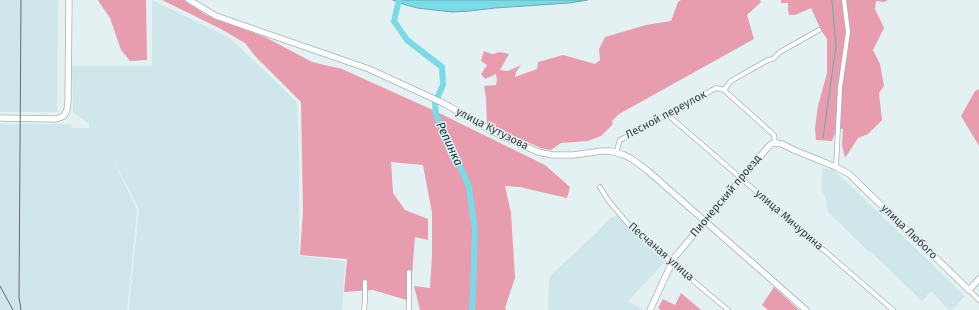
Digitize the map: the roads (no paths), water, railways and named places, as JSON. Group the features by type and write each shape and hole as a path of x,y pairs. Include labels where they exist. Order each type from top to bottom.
{"main road":[{"path":"0,118 56,119 64,116 67,110 68,101 69,0"},
{"name":"улица Кутузова","path":"189,0 216,16 369,69 430,96 494,132 538,152 553,155 573,155 602,151 616,152 632,159 648,171 806,310"},
{"path":"775,143 782,144 836,168"},
{"name":"Пионерский проезд","path":"650,310 674,258 704,221 768,148 775,143"},
{"name":"улица Любого","path":"836,168 849,174 969,290"},
{"path":"969,290 979,279"}],"street":[{"path":"836,168 840,88 848,32 844,0"},
{"path":"775,143 774,135 724,90 730,82 736,78 772,59 780,52 819,30"},
{"name":"Лесной переулок","path":"616,152 620,140 716,88 724,90"},
{"name":"улица Мичурина","path":"668,115 893,310"},
{"name":"Песчаная улица","path":"600,187 608,200 629,225 728,310"},
{"path":"408,310 409,272"},
{"path":"364,282 364,310"},
{"name":"улица Любого","path":"969,290 979,300"}],"water":[{"path":"393,0 588,0 569,3 452,12 417,8"}],"waterway":[{"name":"Репинка","path":"399,0 394,21 407,40 442,67 443,85 435,103 436,115 469,187 475,231 472,310"},
{"path":"823,138 836,46 832,0"}],"railway":[{"path":"21,0 19,297 21,310"},
{"path":"0,286 13,310"}]}
